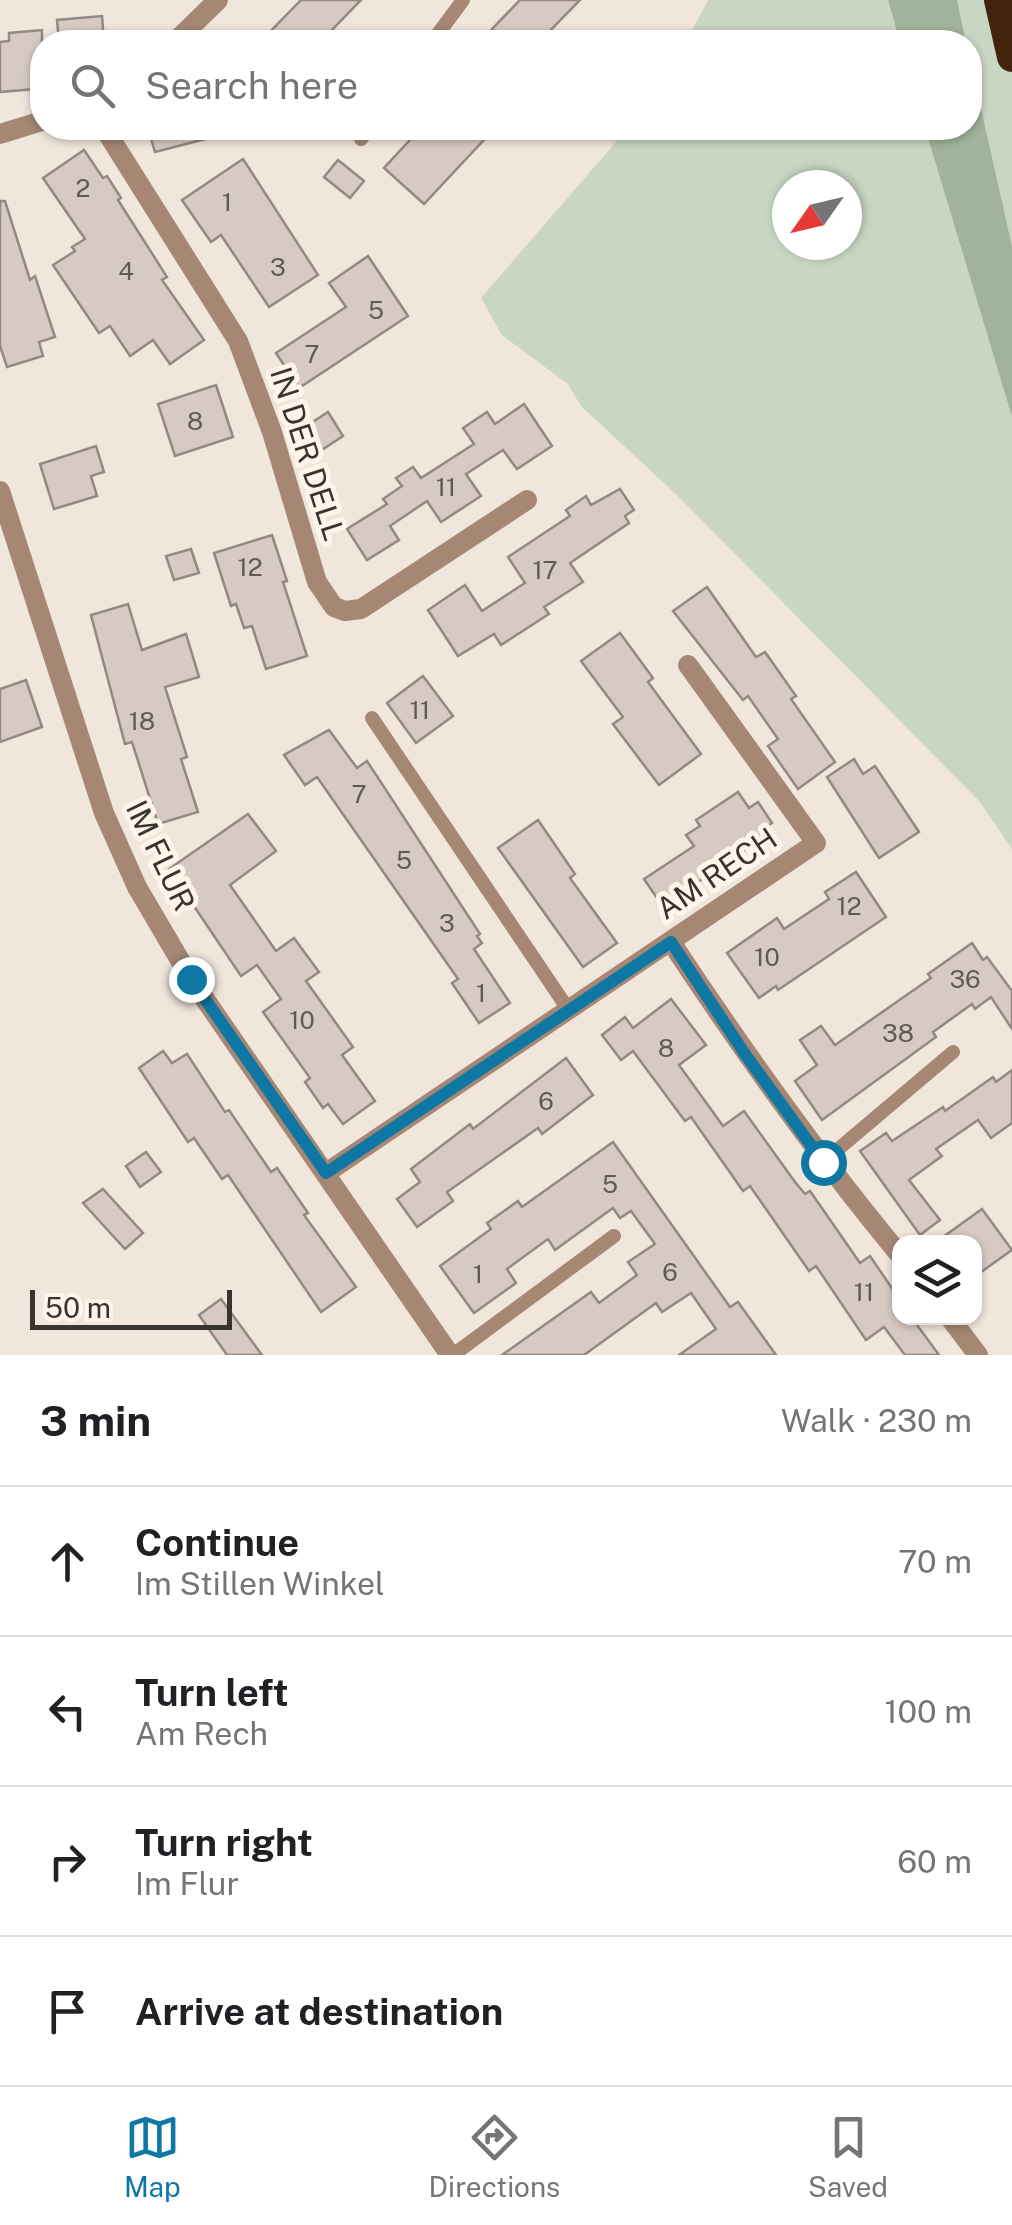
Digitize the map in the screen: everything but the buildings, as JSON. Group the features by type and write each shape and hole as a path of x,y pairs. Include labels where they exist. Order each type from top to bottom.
{"highway":[{"path":"998,0 1012,58"}],"street":[{"path":"187,30 218,0"},
{"path":"0,134 30,125"},
{"name":"IN DER DELL","path":"112,140 214,297 238,341 272,432 317,582 334,607 345,611 361,609 526,500"},
{"name":"IM FLUR","path":"0,491 104,813 137,887 191,979 452,1355"},
{"name":"AM RECH","path":"326,1173 816,843 688,665"},
{"path":"671,942 823,1162 892,1246"},
{"path":"955,1325 978,1355"}],"lane":[{"path":"441,30 463,0"},
{"path":"372,718 568,1009"},
{"path":"823,1162 953,1052"},
{"path":"452,1355 614,1236"}],"green space":[{"path":"708,0 888,0 897,30 692,30"},
{"path":"888,0 957,0 963,30 897,30"},
{"path":"957,0 1012,0 1012,246 982,112 982,30 963,30"},
{"path":"982,112 1012,246 1012,417 929,140 982,140"},
{"path":"618,140 929,140 1012,417 1012,849 980,802 678,496 581,406 568,384 502,335 481,298"}],"route":[{"path":"191,979 326,1173 671,942 823,1162"}]}
